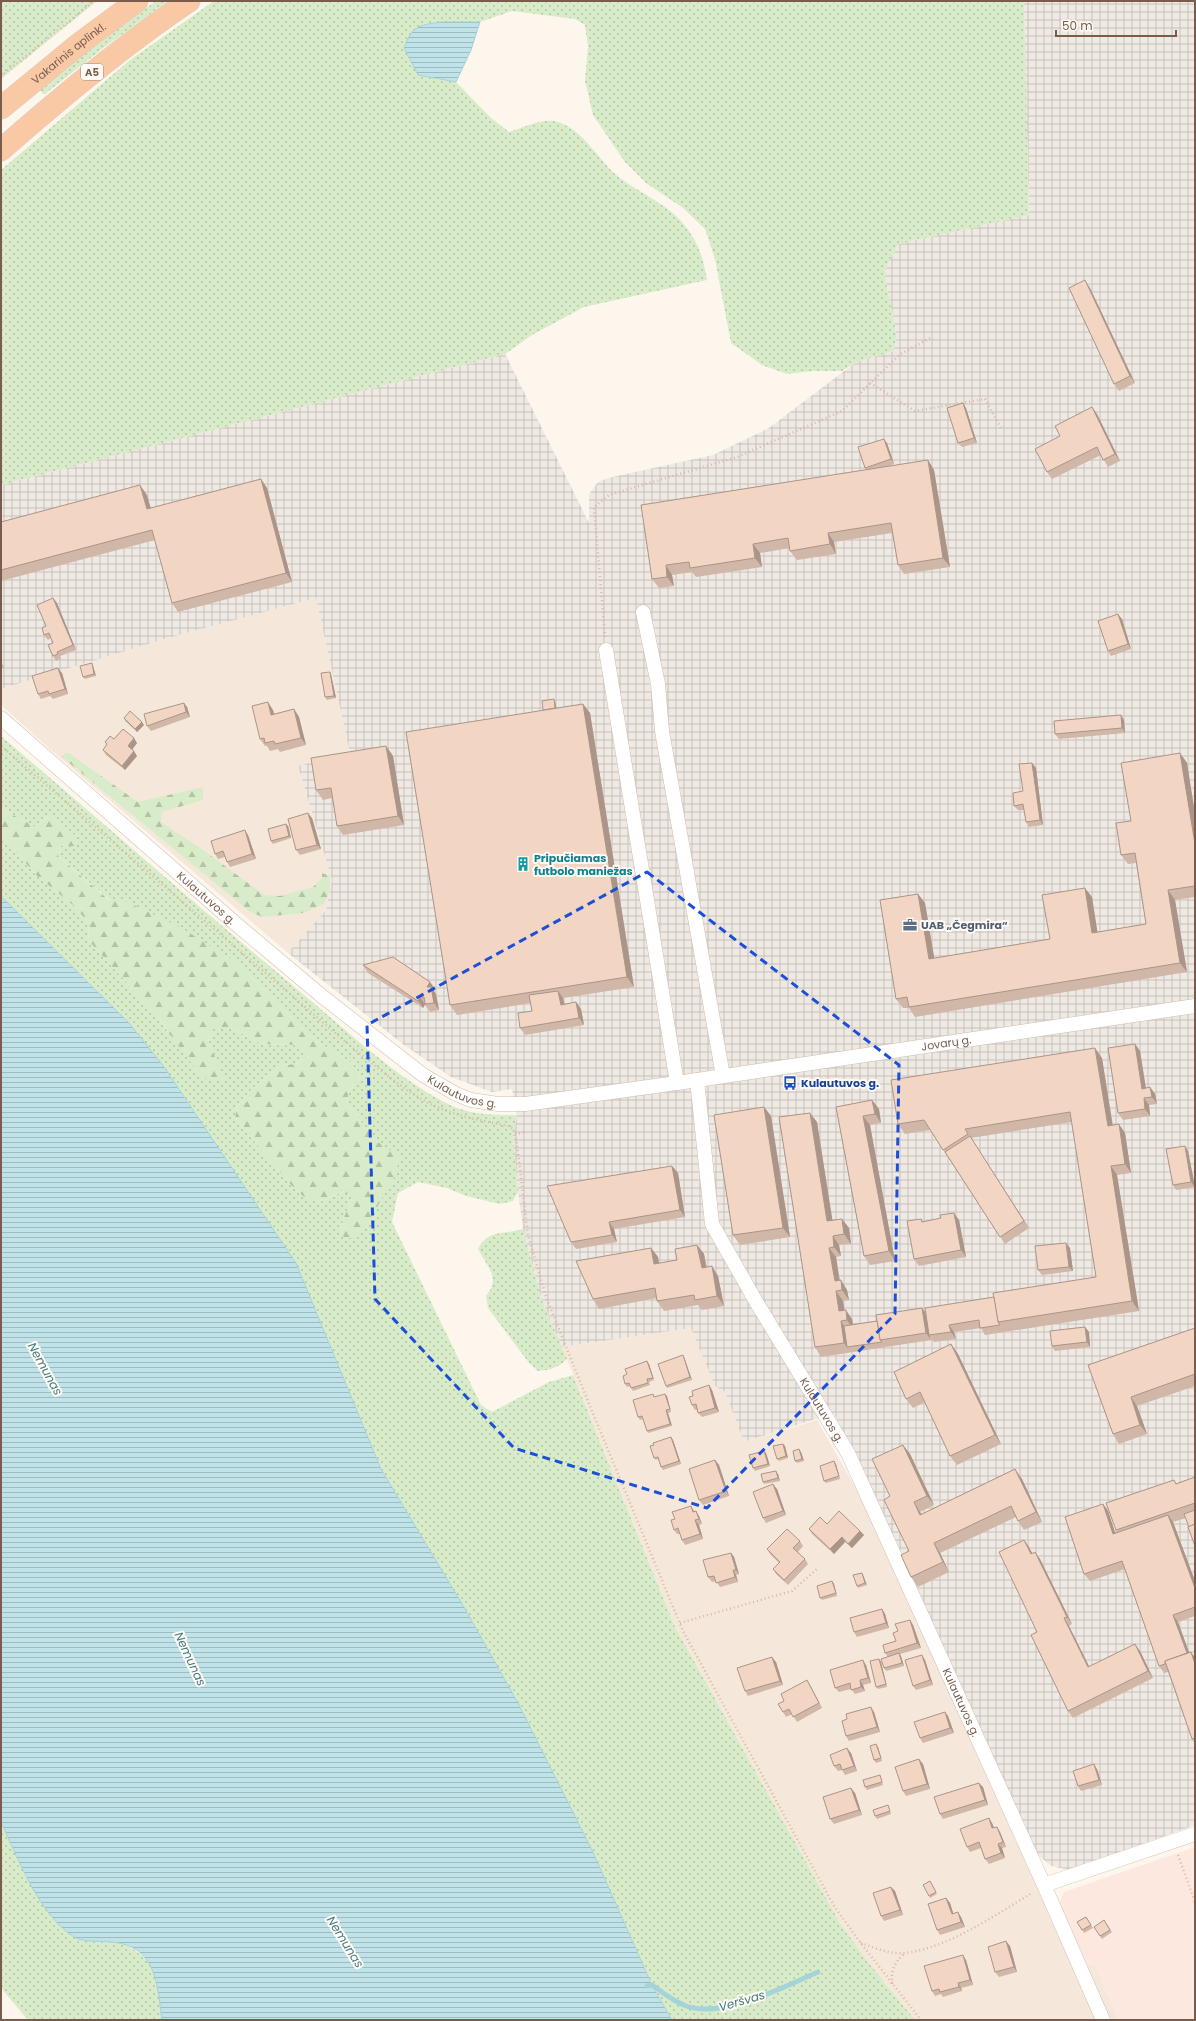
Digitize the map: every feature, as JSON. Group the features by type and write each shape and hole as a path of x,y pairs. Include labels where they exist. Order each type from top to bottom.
{"highway":[{"path":"79,44 124,1"},
{"name":"Vakarinis aplinkl.","path":"1,108 79,44 137,1"},
{"name":"A5","path":"1,150 76,85 153,25 189,1"}],"street":[{"path":"643,612 658,684 662,731 722,1076"},
{"path":"606,650 677,1083"},
{"name":"Kulautuvos g.","path":"1,718 311,988 422,1075 439,1085 471,1100 510,1105 697,1080 712,1224 758,1305 848,1453 1044,1885 1103,2020"},
{"name":"Jovarų g.","path":"697,1080 1195,1006"},
{"path":"1044,1885 1195,1834"}],"path":[{"path":"1,76 94,1"},
{"path":"606,650 594,507 609,495 737,457 842,411 898,355 932,337"},
{"path":"870,383 915,411 985,399 1001,428"},
{"path":"1,746 354,1049 405,1088 436,1106 454,1114 508,1126 513,1129 516,1134 528,1235 546,1296 680,1623 834,1906 892,1984 921,2020"},
{"path":"516,1134 527,1132"},
{"path":"680,1623 792,1591 817,1569"},
{"path":"1173,1842 1195,1902"},
{"path":"860,1942 878,1949 905,1953 951,1940 972,1930 1044,1885"},
{"path":"892,1984 892,1973 896,1961 905,1953"}],"highlighted area":[{"path":"647,872 899,1065 895,1314 707,1508 514,1448 375,1299 367,1025"}],"shaded area":[{"path":"1024,1 1195,1 1195,1825 1070,1870 1051,1866 1037,1854 834,1413 744,1442 725,1392 715,1386 691,1328 562,1347 541,1298 523,1229 513,1137 517,1115 512,1089 492,1092 451,1077 404,1045 288,953 326,910 332,880 298,766 350,753 316,598 168,638 1,689 1,485 505,354 589,523 589,494 598,482 608,478 713,455 769,428 856,362 893,351 897,337 884,272 898,244 1029,215"},
{"path":"316,598 350,753 298,767 332,880 326,910 288,953 51,750 1,705 1,689 168,638"},
{"path":"692,1328 715,1386 725,1392 744,1442 817,1420 862,1499 1032,1877 1074,1965 1095,1965 1119,2020 915,2020 868,1962 840,1923 675,1627 562,1347"},
{"path":"1195,1847 1195,2020 1119,2020 1095,1965 1084,1965 1059,1904 1064,1892"}],"green space":[{"path":"1,1 97,1 1,79"},
{"path":"156,1 168,1 43,94 40,90 93,46"},
{"path":"214,1 1024,1 1029,215 898,244 884,272 897,337 893,351 856,362 842,371 813,371 787,374 762,365 731,343 715,259 705,229 683,208 646,183 625,162 593,115 585,81 588,46 585,25 575,19 512,11 480,22 442,22 435,79 456,82 491,118 509,132 543,121 554,121 564,124 573,130 590,145 604,163 620,178 664,206 680,219 698,246 707,280 584,307 532,335 505,354 1,485 1,170 130,60"},
{"path":"1,736 222,926 386,1064 405,1078 444,1102 462,1110 488,1114 517,1115 513,1137 518,1192 513,1201 500,1204 466,1196 447,1188 418,1182 398,1193 392,1222 481,1405 492,1412 549,1382 573,1375 675,1627 840,1923 868,1962 915,2020 672,2020 650,1980 592,1850 518,1703 464,1607 381,1469 296,1263 162,1064 129,1023 1,896 1,834 36,875 73,905 89,923 88,940 159,1018 168,1032 223,1078 208,1040 213,1029 233,1029 262,1044 301,1045 308,1056 297,1064 282,1065 253,1088 237,1106 235,1118 289,1183 303,1196 320,1202 344,1191 352,1198 343,1220 341,1233 347,1240 400,1157 376,1141 347,1103 349,1091 360,1078 355,1065 309,1036 235,961 123,900 110,900 58,856 60,846 77,837 53,818 44,817 37,828 6,811 1,805"},
{"path":"65,753 69,753 138,802 203,787 203,800 162,812 161,822 202,849 264,895 280,896 313,887 322,878 322,873 330,876 330,891 324,904 303,913 262,917 249,911 62,757"},
{"path":"1,805 6,811 37,828 44,817 53,818 77,837 75,846 60,846 58,856 109,900 123,900 178,926 235,961 309,1036 355,1065 360,1078 349,1091 347,1103 376,1141 400,1156 396,1174 365,1228 347,1240 341,1234 343,1220 352,1198 344,1191 320,1202 303,1196 289,1183 235,1118 237,1106 253,1088 282,1065 297,1064 308,1056 301,1045 262,1044 233,1029 213,1029 208,1040 224,1079 212,1080 201,1075 159,1018 88,940 89,923 73,905 36,875 1,834"},
{"path":"523,1229 541,1298 567,1359 554,1368 546,1370 538,1371 529,1363 488,1308 486,1296 490,1290 493,1278 489,1267 478,1249 487,1238 492,1235"},
{"path":"1,1822 26,1877 122,1943 135,1950 144,1958 155,1974 162,2020 28,2020 1,1988"}],"water":[{"path":"442,22 480,22 471,50 456,82 418,75 404,48 407,40 414,30 422,25"},
{"name":"Nemunas","path":"1,896 129,1023 162,1064 296,1263 381,1469 464,1607 518,1703 592,1850 652,1985 672,2020 162,2020 156,1981 152,1969 146,1959 138,1951 127,1945 76,1938 63,1929 52,1917 31,1886 1,1822"}],"building":[{"path":"1085,280 1130,376 1114,384 1069,288"},
{"path":"963,403 974,438 958,443 947,408"},
{"path":"1092,407 1115,454 1103,460 1097,447 1047,472 1035,449 1060,436 1055,426"},
{"path":"884,439 891,459 865,468 858,447"},
{"path":"928,460 943,558 898,565 891,523 828,533 830,544 790,551 788,538 753,544 755,558 690,568 689,562 666,565 667,577 652,579 641,505"},
{"path":"261,479 286,573 172,603 152,530 1,570 1,522 140,485 147,509"},
{"path":"53,598 73,645 57,652 58,654 53,656 48,645 53,643 49,633 44,635 42,628 46,626 37,605"},
{"path":"1118,614 1128,644 1108,651 1098,621"},
{"path":"92,663 94,674 83,677 80,666"},
{"path":"58,668 65,689 49,694 48,691 38,694 32,676"},
{"path":"330,672 334,696 325,697 321,673"},
{"path":"554,699 555,708 543,710 542,701"},
{"path":"268,702 271,715 294,709 301,738 275,744 274,741 265,743 264,738 260,739 252,706"},
{"path":"184,703 186,712 147,726 144,714"},
{"name":"Pripučiamas futbolo maniežas","path":"583,704 627,977 450,1005 406,732"},
{"path":"130,711 142,722 135,729 124,718"},
{"path":"1121,715 1122,728 1055,734 1054,721"},
{"path":"123,729 134,738 128,746 134,751 122,766 103,750 107,744 105,742 110,736 114,739"},
{"path":"386,746 398,816 337,826 331,788 316,790 311,758"},
{"path":"1180,753 1195,844 1195,886 1168,890 1180,963 909,1007 907,997 896,999 880,900 918,894 929,959 1050,939 1042,895 1085,888 1092,933 1146,924 1135,853 1121,855 1116,823 1131,821 1121,763"},
{"path":"1032,763 1040,820 1026,822 1023,804 1014,806 1013,793 1023,791 1019,764"},
{"path":"308,813 317,845 296,850 288,819"},
{"path":"286,824 289,836 271,841 268,829"},
{"path":"245,830 252,854 227,862 223,851 215,854 211,841"},
{"path":"393,957 430,982 427,987 431,987 434,1003 425,1004 424,997 420,997 418,1001 363,965"},
{"path":"558,991 561,1005 576,1002 579,1018 520,1028 518,1013 532,1011 529,995"},
{"path":"1135,1044 1142,1089 1150,1087 1152,1097 1144,1098 1145,1109 1118,1113 1108,1048"},
{"path":"1095,1048 1108,1126 1119,1124 1125,1164 1111,1166 1132,1301 998,1322 993,1293 1096,1277 1070,1112 965,1129 968,1134 943,1150 924,1120 898,1124 891,1080"},
{"path":"872,1100 875,1114 863,1116 889,1251 864,1256 836,1107"},
{"path":"764,1107 783,1228 733,1235 714,1115"},
{"path":"810,1113 827,1221 842,1219 844,1234 833,1236 834,1247 829,1248 835,1281 841,1280 842,1290 836,1291 839,1311 846,1310 847,1320 841,1321 844,1343 815,1347 779,1117"},
{"path":"970,1136 1024,1221 1000,1237 945,1152"},
{"path":"1185,1146 1191,1182 1173,1185 1166,1149"},
{"path":"672,1166 680,1210 609,1222 612,1235 571,1242 547,1186"},
{"path":"954,1213 961,1250 914,1259 907,1221 921,1219 922,1222 941,1218 940,1215"},
{"path":"1066,1243 1069,1267 1038,1270 1035,1246"},
{"path":"697,1245 702,1268 712,1266 717,1296 695,1300 694,1295 657,1301 655,1288 593,1299 576,1261 651,1248 654,1264 677,1260 675,1249"},
{"path":"994,1297 998,1322 1000,1325 980,1328 979,1320 949,1325 951,1332 929,1335 925,1308"},
{"path":"922,1308 926,1333 880,1340 876,1315"},
{"path":"877,1321 880,1340 882,1342 847,1347 844,1326"},
{"path":"1085,1327 1087,1342 1052,1346 1050,1331"},
{"path":"1195,1328 1195,1374 1131,1397 1140,1425 1113,1434 1088,1365"},
{"path":"951,1344 995,1435 950,1456 920,1392 906,1399 894,1372"},
{"path":"683,1355 690,1377 666,1386 658,1364"},
{"path":"647,1361 653,1378 647,1379 648,1383 631,1388 629,1383 625,1384 623,1376 627,1374 625,1369"},
{"path":"709,1385 715,1408 698,1413 696,1404 692,1405 689,1397 693,1396 692,1391"},
{"path":"653,1394 654,1397 665,1394 670,1409 666,1410 670,1424 647,1431 642,1416 638,1417 633,1400"},
{"path":"671,1437 679,1461 661,1467 658,1457 654,1458 650,1446 654,1445 653,1443"},
{"path":"783,1444 786,1456 777,1459 773,1446"},
{"path":"903,1445 927,1496 914,1502 920,1515 1015,1469 1036,1512 1018,1521 1011,1506 934,1543 943,1562 911,1577 901,1555 909,1551 884,1500 890,1496 872,1459"},
{"path":"799,1449 802,1459 795,1461 793,1451"},
{"path":"764,1451 768,1464 753,1468 749,1455"},
{"path":"715,1460 726,1491 699,1500 689,1469"},
{"path":"834,1461 839,1476 824,1481 820,1466"},
{"path":"776,1471 778,1478 763,1482 761,1474"},
{"path":"1195,1477 1195,1503 1116,1530 1106,1503 1174,1480 1176,1484"},
{"path":"773,1484 783,1511 763,1518 753,1492"},
{"path":"1103,1504 1113,1534 1168,1515 1195,1588 1195,1607 1173,1615 1187,1653 1165,1661 1165,1664 1159,1666 1122,1561 1084,1574 1065,1517"},
{"path":"691,1506 693,1512 696,1511 699,1519 695,1520 700,1534 682,1540 678,1528 674,1530 671,1520 675,1519 672,1512"},
{"path":"1195,1510 1195,1524 1189,1527 1184,1514"},
{"path":"839,1511 860,1531 848,1544 842,1537 830,1549 809,1529 820,1517 827,1524"},
{"path":"1195,1524 1195,1546 1188,1527"},
{"path":"787,1529 800,1541 793,1548 805,1559 784,1580 773,1569 780,1562 767,1549"},
{"path":"1024,1540 1031,1554 1035,1552 1067,1617 1064,1618 1088,1667 1135,1644 1148,1671 1068,1711 1031,1635 1037,1632 999,1552"},
{"path":"731,1553 736,1570 733,1570 735,1577 716,1583 714,1576 708,1577 703,1560"},
{"path":"862,1573 865,1583 857,1586 853,1575"},
{"path":"832,1581 836,1593 820,1598 817,1586"},
{"path":"882,1609 886,1623 854,1632 850,1618"},
{"path":"910,1620 917,1643 885,1653 883,1645 896,1641 893,1633 898,1631 895,1624"},
{"path":"1191,1652 1195,1664 1195,1738 1192,1739 1165,1661"},
{"path":"899,1653 902,1663 884,1668 881,1659"},
{"path":"922,1655 930,1680 913,1686 905,1660"},
{"path":"772,1657 780,1681 745,1691 737,1668"},
{"path":"879,1659 886,1684 876,1687 870,1661"},
{"path":"863,1660 868,1678 860,1680 861,1687 851,1690 850,1683 835,1688 830,1670"},
{"path":"807,1680 819,1703 793,1717 789,1709 783,1712 778,1704 784,1701 781,1694"},
{"path":"871,1707 877,1727 846,1736 842,1721 847,1719 846,1714"},
{"path":"945,1712 950,1728 920,1738 914,1722"},
{"path":"876,1744 881,1758 874,1760 870,1746"},
{"path":"847,1748 854,1766 842,1770 840,1764 834,1766 830,1755"},
{"path":"919,1759 927,1784 903,1791 895,1767"},
{"path":"1094,1764 1099,1780 1078,1786 1073,1771"},
{"path":"880,1775 882,1782 865,1787 863,1780"},
{"path":"979,1783 985,1800 940,1814 934,1797"},
{"path":"851,1788 859,1810 830,1819 823,1797"},
{"path":"888,1805 890,1811 875,1816 873,1810"},
{"path":"989,1818 992,1828 997,1827 1003,1842 998,1844 1001,1853 985,1859 979,1842 967,1847 960,1829"},
{"path":"930,1881 936,1892 929,1896 923,1885"},
{"path":"891,1887 900,1910 881,1916 873,1893"},
{"path":"946,1898 952,1914 958,1912 961,1922 937,1930 928,1904"},
{"path":"1086,1917 1091,1925 1082,1930 1077,1922"},
{"path":"1104,1920 1110,1930 1100,1936 1094,1927"},
{"path":"1006,1941 1014,1967 995,1972 988,1947"},
{"path":"963,1955 970,1980 958,1983 959,1987 940,1992 939,1989 932,1991 924,1966"}],"waterway":[{"name":"Veršvas","path":"647,1986 652,1985 686,2006 701,2009 717,2008 753,2000 818,1972"}],"place":[{"name":"Pripučiamas futbolo maniežas","path":"523,864"},
{"name":"UAB „Čegmira“","path":"910,925"},
{"name":"Kulautuvos g.","path":"790,1083"}]}
